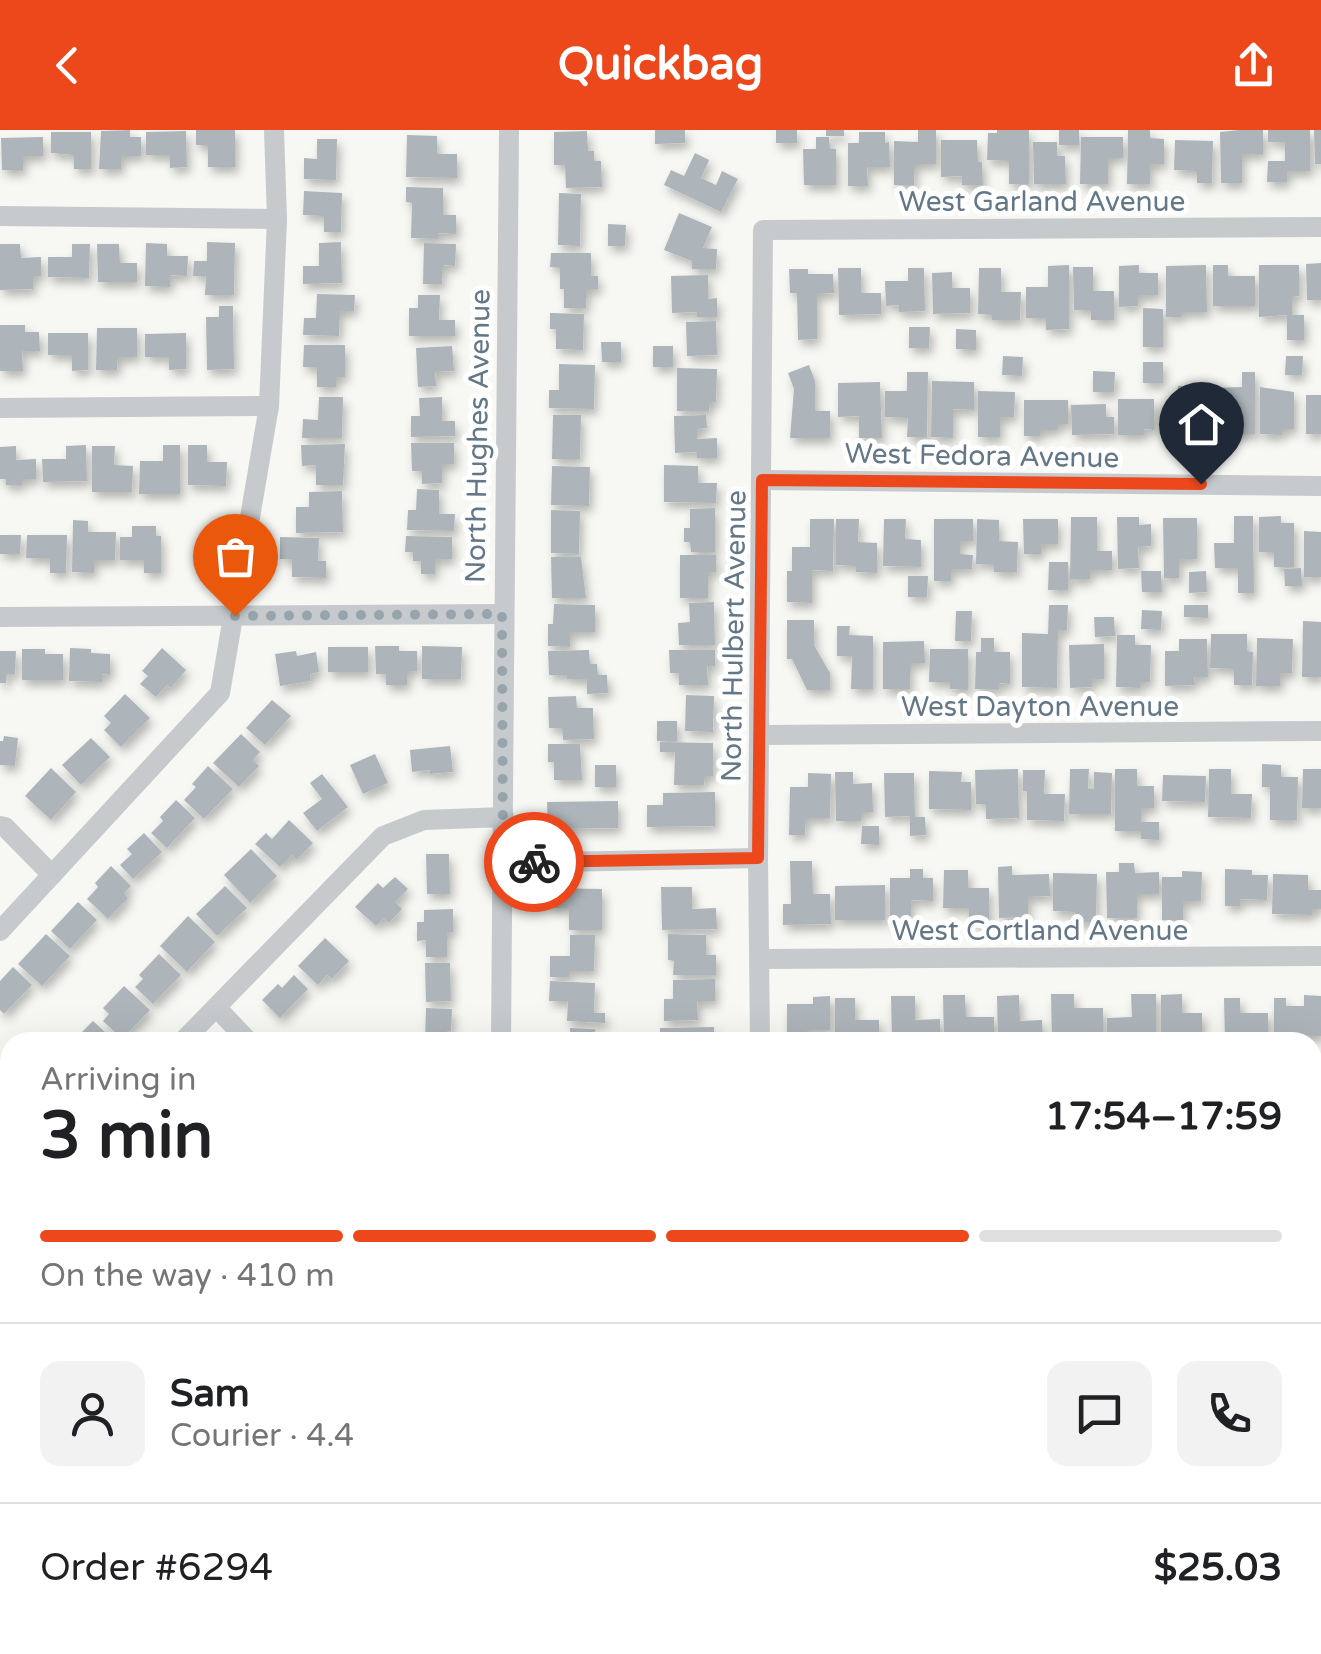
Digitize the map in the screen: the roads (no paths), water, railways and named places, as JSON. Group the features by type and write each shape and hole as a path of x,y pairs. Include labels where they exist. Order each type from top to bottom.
{"street":[{"path":"0,931 220,693 269,406 277,218 274,130"},
{"name":"North Hughes Avenue","path":"501,1032 509,130"},
{"path":"0,216 277,218"},
{"name":"West Garland Avenue","path":"763,230 1321,228"},
{"name":"North Hulbert Avenue","path":"760,1032 763,230"},
{"path":"0,408 269,406"},
{"name":"West Fedora Avenue","path":"762,480 1321,486"},
{"path":"0,617 502,614"},
{"name":"West Dayton Avenue","path":"759,735 1321,731"},
{"path":"192,1032 383,836 424,820 504,817"},
{"path":"0,826 52,874"},
{"path":"503,863 758,858"},
{"name":"West Cortland Avenue","path":"760,959 1321,956"},
{"path":"217,1008 240,1032"}]}
